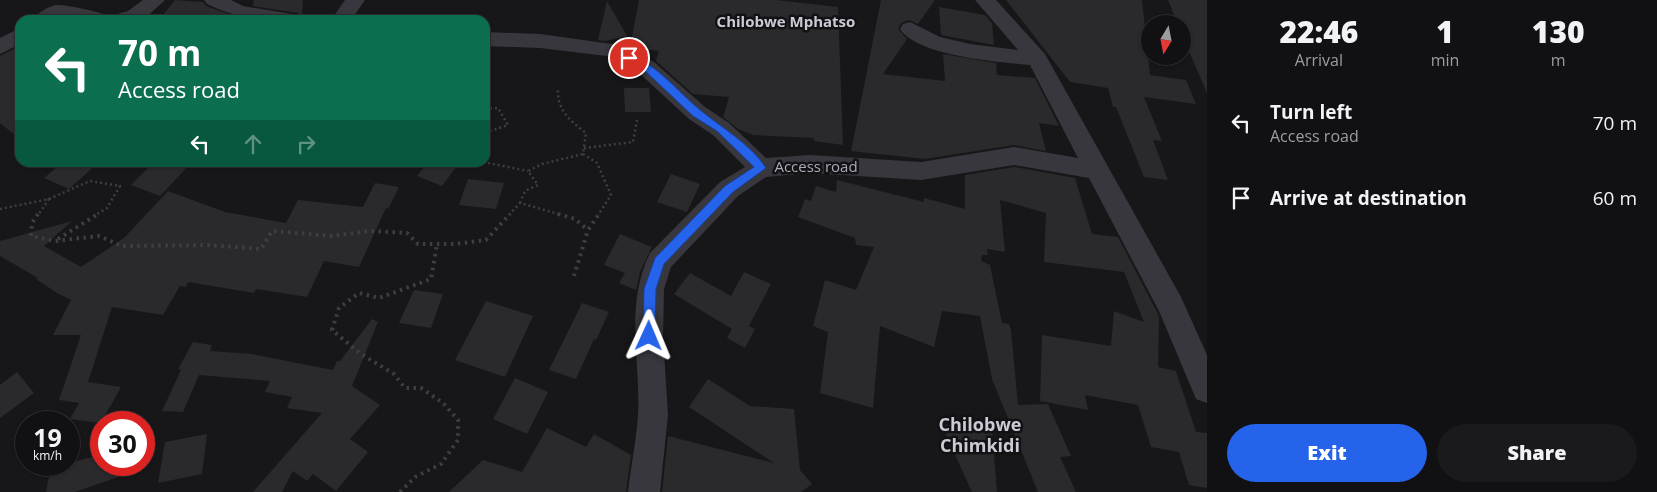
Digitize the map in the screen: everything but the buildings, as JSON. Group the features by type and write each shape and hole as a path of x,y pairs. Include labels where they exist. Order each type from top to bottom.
{"street":[{"path":"136,15 155,0"},
{"path":"214,0 238,11 262,15"},
{"path":"345,15 356,0"},
{"path":"985,0 1037,59 1171,306 1207,388"},
{"path":"51,15 58,11 78,15"},
{"path":"910,29 933,42 970,51 1037,59"},
{"path":"0,48 15,38"},
{"name":"Access road","path":"490,39 540,41 612,50 646,67 697,113 720,128 761,168 810,164 922,171 1014,156 1098,170"},
{"path":"644,492 653,416 649,336 650,289 659,261 729,189 761,168"}],"path":[{"path":"558,89 557,100 561,111 586,133 583,154"},
{"path":"490,109 498,108 508,125 490,131"},
{"path":"584,148 633,142 637,120"},
{"path":"490,163 528,171 556,158 570,159 583,154"},
{"path":"574,276 588,230 611,195 597,162 583,154"},
{"path":"48,199 32,223 31,236 55,241 99,236 122,246 208,245 261,250 272,231 331,236 370,232 407,233 418,244 437,244 486,240 520,202 525,190 538,185 528,171"},
{"path":"0,209 48,199 65,193 81,182 101,179 120,186 107,208 55,241"},
{"path":"520,202 575,219 588,230"},
{"path":"400,492 415,477 441,464 458,440 458,420 443,403 421,388 405,388 396,374 375,364 350,347 332,330 339,308 359,293 379,298 431,279 437,244"}],"district":[{"name":"Chilobwe Mphatso","path":"786,22"},
{"name":"Chilobwe Chimkidi","path":"980,435"}],"route":[{"path":"629,58 646,67 697,113 720,128 761,168 741,180 711,205 659,261 650,289 649,336"}]}
